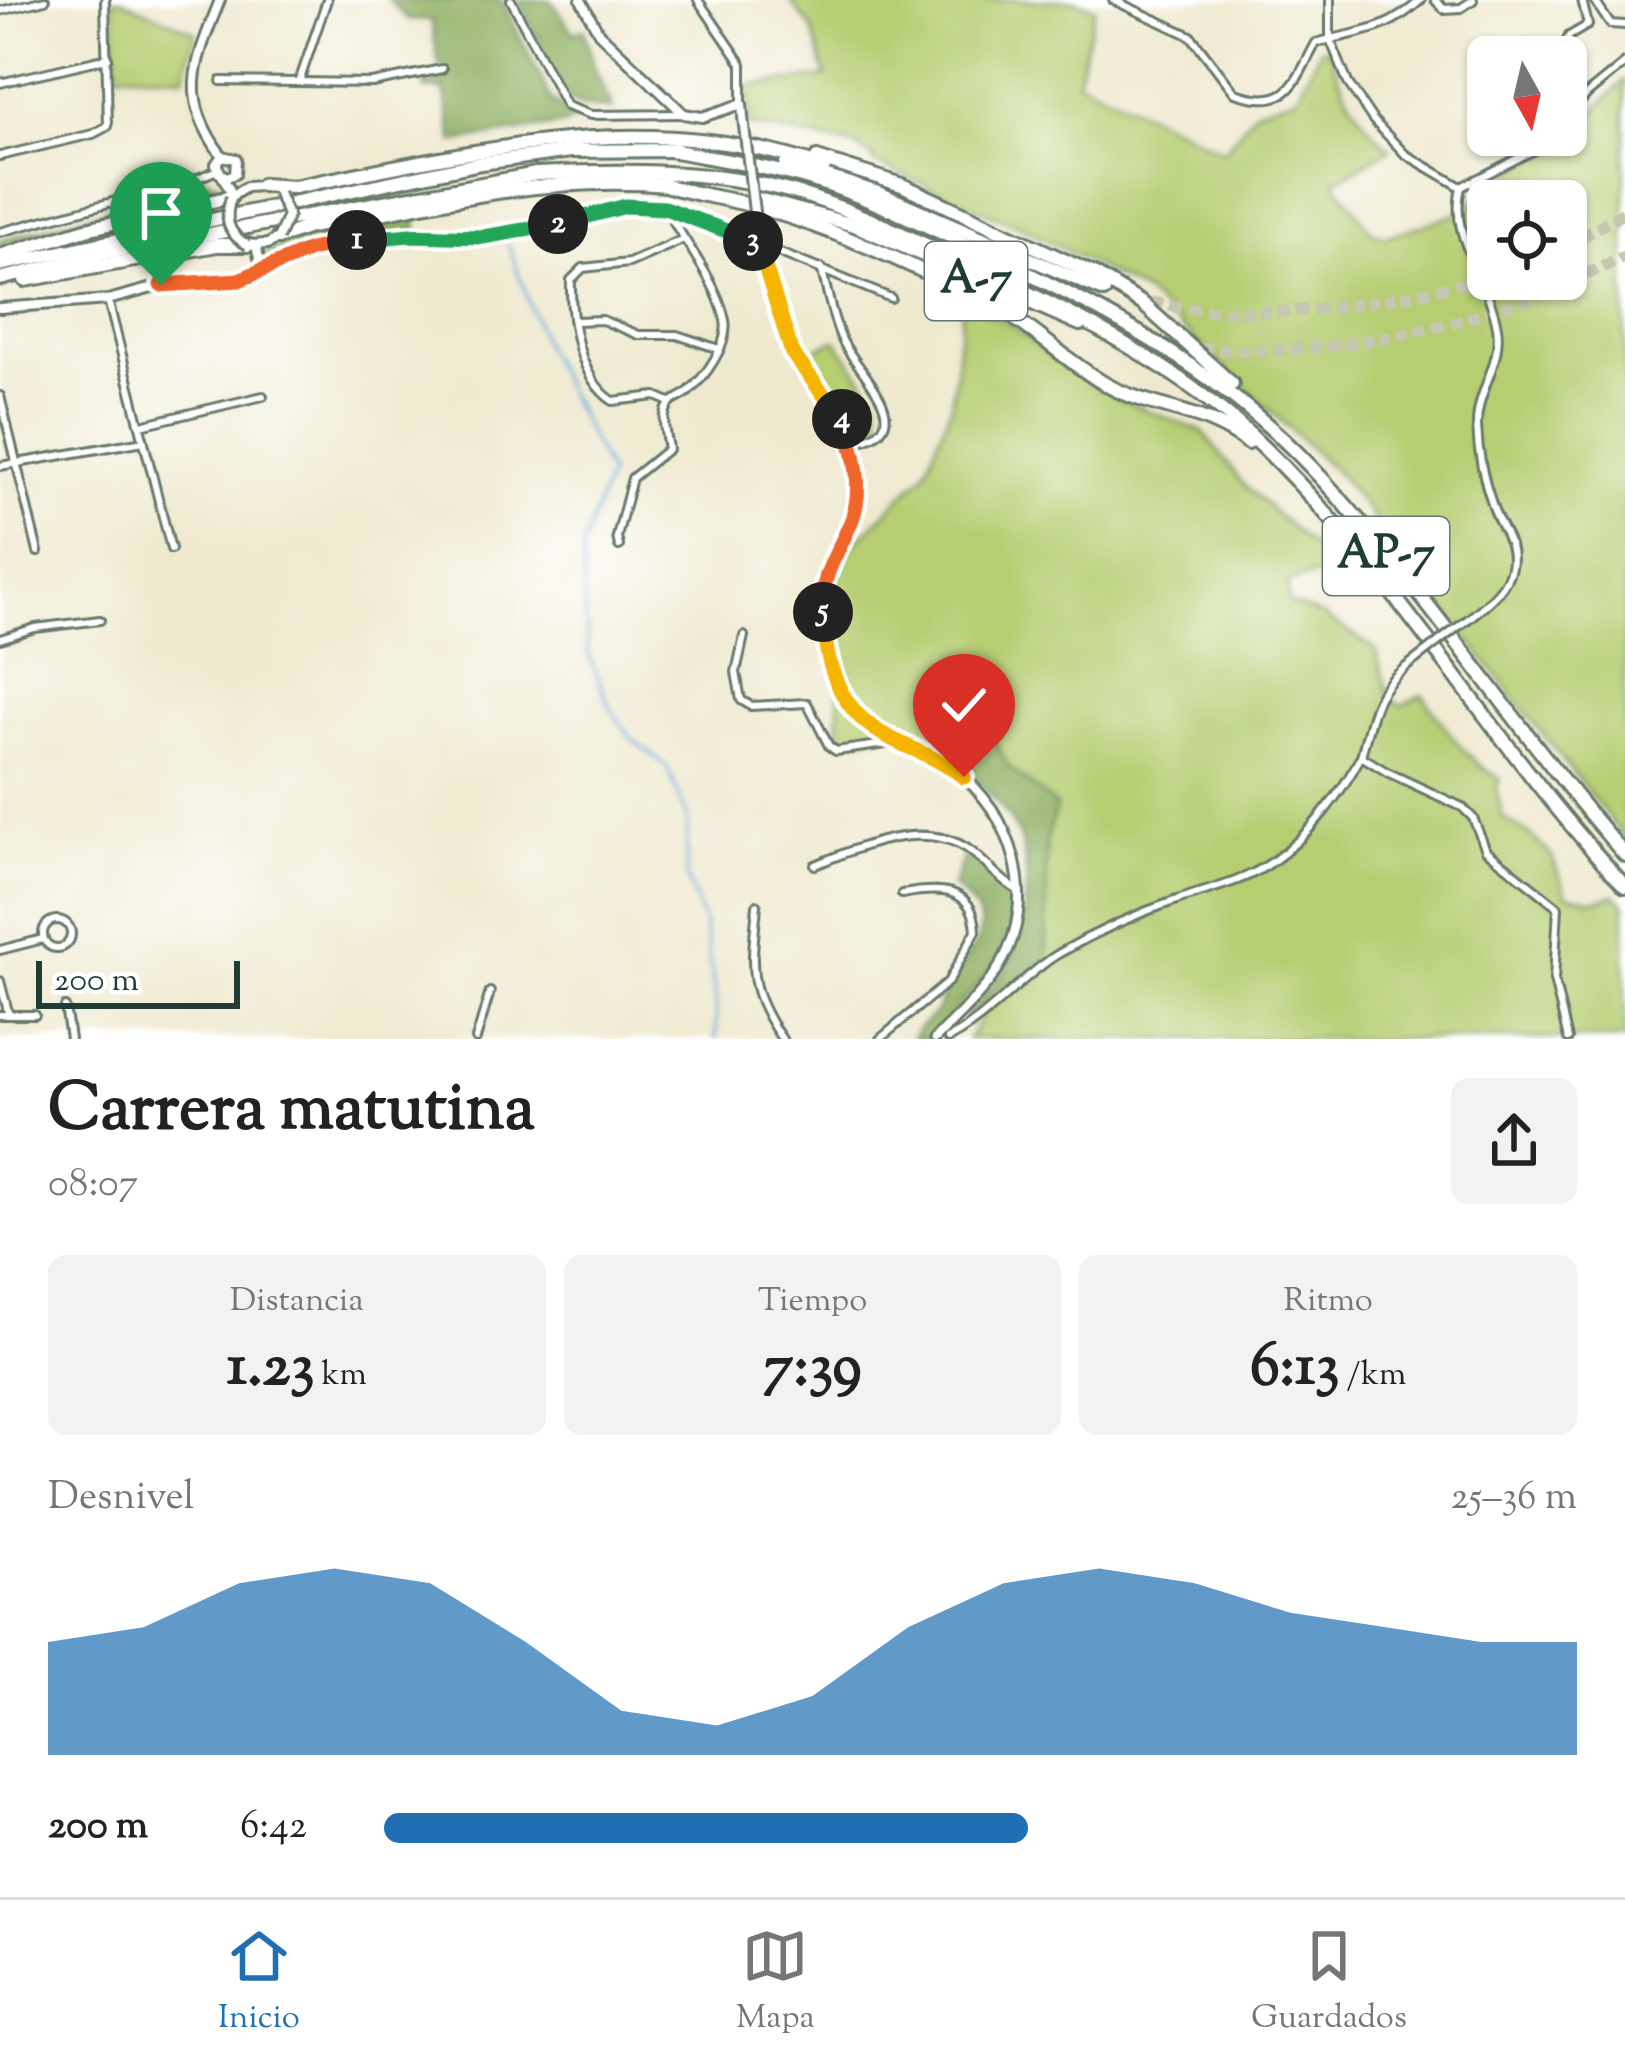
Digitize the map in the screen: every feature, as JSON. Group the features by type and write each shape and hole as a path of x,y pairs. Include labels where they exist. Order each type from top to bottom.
{"highway":[{"path":"262,185 294,187 584,136 692,139 811,156 902,185 1118,287 1280,428 1289,446"},
{"name":"A-7","path":"670,150 694,148 780,163 847,182 1104,291"},
{"path":"760,149 841,172 885,190 901,203"},
{"path":"0,261 481,163 572,151 670,150"},
{"name":"AP-7","path":"670,150 813,180 908,217 1037,277 1167,347 1223,387 1289,446 1377,544 1625,855"},
{"path":"0,280 106,254 536,174 603,170 732,182"},
{"name":"A-7","path":"732,182 861,227 1021,301 1095,327"},
{"name":"AP-7","path":"732,182 790,191 825,203 1051,302 1194,389 1234,420 1340,532 1549,799 1625,886"},
{"path":"278,238 524,188 577,183 662,184 759,199 861,227"},
{"path":"662,184 803,222 948,285 1013,318 1104,383 1135,397 1202,415 1279,465"},
{"path":"0,261 86,229 232,196"},
{"path":"0,280 97,269 217,245 252,246"}],"street":[{"path":"3,7 45,0"},
{"path":"0,156 104,131 110,119 106,0"},
{"path":"220,0 202,45 193,90 206,134 222,155 236,159 235,174 246,187"},
{"path":"298,82 327,0"},
{"path":"512,0 566,106 592,115 702,117 742,104"},
{"path":"581,0 599,33 684,114"},
{"path":"698,0 742,64 743,117 758,244 792,353 840,415 852,443 857,496 852,521 827,567 822,593 830,668 854,712 884,736 951,767 993,808 1009,836 1019,891 1017,924 1004,959 935,1039"},
{"path":"1113,0 1191,36 1235,93 1270,99 1286,94 1298,81 1316,43 1365,34 1422,0"},
{"path":"1330,0 1330,39 1348,83 1373,120 1405,154 1461,187"},
{"path":"1435,0 1444,9 1461,8 1473,0"},
{"path":"1570,36 1588,25 1582,0"},
{"path":"1594,0 1610,24 1625,25"},
{"path":"0,83 108,58"},
{"path":"1587,94 1625,63"},
{"path":"221,82 372,82 442,69"},
{"path":"222,155 218,171 232,196 227,222 231,232 252,246 262,270"},
{"path":"1461,187 1522,156"},
{"path":"218,171 227,177 235,174"},
{"path":"0,232 218,171"},
{"path":"232,196 246,187 262,185 278,193 288,216 278,238 252,246"},
{"path":"948,1039 1057,955 1274,861 1299,839 1351,776 1385,682 1499,593 1511,567 1512,542 1493,508 1477,422 1499,334 1486,288 1460,232 1461,187"},
{"path":"0,308 108,300 167,284 239,280 310,250 369,237 483,237 534,230 626,206 665,208 891,298"},
{"path":"619,546 632,478 668,448 664,424 670,402 686,394 719,350 725,322 665,208"},
{"path":"670,402 656,396 613,401 603,394 584,367 571,280 579,270 629,263 684,239"},
{"path":"821,268 843,341 883,400 886,413 880,432 852,443"},
{"path":"108,300 171,549"},
{"path":"576,321 602,320 651,337 677,335 719,350"},
{"path":"0,395 38,552"},
{"path":"141,425 262,396"},
{"path":"0,466 144,441"},
{"path":"0,639 35,628 100,620"},
{"path":"744,635 736,672 741,700 751,706 807,703 836,751 900,742"},
{"path":"1361,756 1462,807 1473,818 1486,850 1558,908 1554,980 1568,1039"},
{"path":"815,865 916,834 940,836 963,846 1019,891"},
{"path":"880,1039 948,982 976,931 972,911 952,890 902,894"},
{"path":"757,904 751,976 768,1019 782,1039"},
{"path":"53,920 69,928 70,938 64,946 52,946 44,939 44,929 53,920"},
{"path":"0,950 44,939"},
{"path":"0,981 4,1015 35,1015"},
{"path":"476,1039 490,992"},
{"path":"65,1007 70,1039"},
{"path":"954,1019 962,1032"}],"green space":[{"path":"113,0 196,32 184,76 117,72"},
{"path":"389,0 502,0 552,101 575,119 454,142 444,89 425,90 424,83 444,82 447,69 439,65 431,20 408,20"},
{"path":"519,0 551,0 573,32 584,29 613,109 581,106 560,93"},
{"path":"789,0 1074,0 1095,8 1077,80 1224,151 1256,109 1297,96 1320,49 1329,48 1352,103 1390,149 1335,181 1370,230 1385,237 1467,211 1467,300 1587,300 1587,180 1497,180 1542,156 1587,156 1587,119 1625,80 1625,839 1341,477 1146,294 1030,231 873,162 874,157 853,145 750,126 747,86 826,77 812,28"},
{"path":"207,180 221,184 223,191 0,247 0,240"},
{"path":"415,215 417,230 342,237 266,256 265,252 297,239"},
{"path":"963,302 1009,324 1081,378 1121,400 1203,432 1244,485 1338,570 1288,582 1288,603 1323,616 1375,649 1390,699 1402,705 1423,695 1467,753 1500,779 1496,788 1503,818 1551,855 1567,895 1597,900 1615,895 1625,905 1625,1039 968,1039 1035,934 1031,835 954,751 908,732 839,741 837,561 925,473 951,406"},
{"path":"836,340 877,399 880,420 867,431 851,430 842,410 800,356"},
{"path":"965,735 995,740 1008,767 1056,806 1046,843 1047,957 968,1024 964,1018 997,981 1013,951 1023,915 1026,875 1020,838 975,776"},
{"path":"965,853 993,874 1006,891 1012,910 1009,931 1001,951 972,991 926,1039 912,1039 937,1010 978,938 978,915 953,887"}],"waterway":[{"path":"508,243 545,349 609,474 582,548 588,653 610,707 632,739 667,767 688,818 686,876 703,921 716,1000 716,1039"}],"tunnel":[{"path":"1587,234 1625,212"},
{"path":"1112,334 1175,346 1240,351 1374,340 1505,306 1625,256"},
{"path":"1134,298 1222,311 1312,310 1467,282"}],"route":[{"path":"161,285 239,280 310,250 369,237 483,237 534,230 626,206 665,208 758,244 792,353 840,415 852,443 857,496 852,521 827,567 822,593 830,668 854,712 870,726 964,777"}]}
